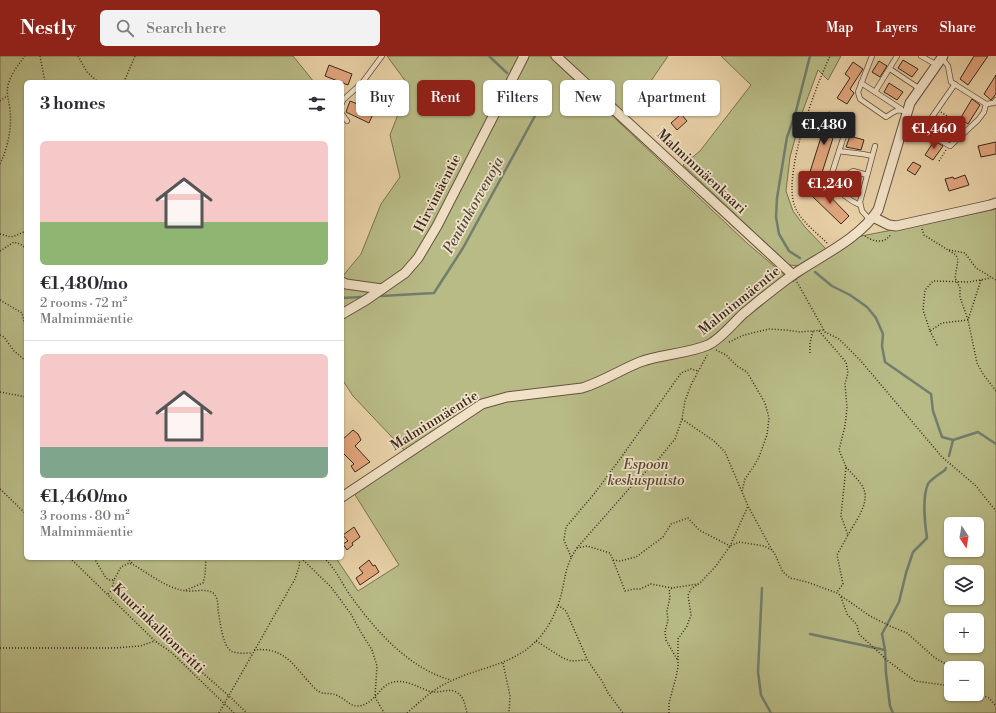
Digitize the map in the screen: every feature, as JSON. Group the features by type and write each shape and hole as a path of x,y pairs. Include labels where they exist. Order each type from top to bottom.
{"street":[{"name":"Hirvimäentie","path":"344,313 404,273 418,258 437,226 524,56"},
{"name":"Malminmäenkaari","path":"556,56 793,275"},
{"name":"Malminmäentie","path":"344,496 482,404 507,397 582,388 640,362 702,347 716,346 743,314 793,275 851,238 872,219 878,210 904,114 940,60"},
{"path":"872,219 896,226 996,203"},
{"path":"344,283 382,289"}],"lane":[{"path":"344,99 362,83 382,56"},
{"path":"872,56 858,92 860,99 886,117 896,111 904,114"},
{"path":"875,92 897,56"},
{"path":"921,56 940,60 948,66 951,82 986,104 994,103 996,100"},
{"path":"890,69 920,89"},
{"path":"861,83 904,114 910,121 950,146 978,120 984,112 986,104"},
{"path":"923,130 955,84"},
{"path":"850,117 832,172 831,180 852,202 860,205"},
{"path":"344,118 346,121"},
{"path":"872,219 862,211 860,202 875,146"},
{"path":"839,151 872,156"},
{"path":"832,182 853,171 867,174"}],"path":[{"path":"0,164 4,156 10,131 10,107 7,96 8,86 12,74 25,56"},
{"path":"40,56 45,80"},
{"path":"76,56 87,72 96,80"},
{"path":"125,80 135,56"},
{"path":"830,56 804,123 795,166 792,191 794,203 802,218 833,249"},
{"path":"0,101 7,96"},
{"path":"937,110 961,125 965,131"},
{"path":"939,161 950,146"},
{"path":"921,220 924,234 956,255 958,260 955,278 960,288 960,297 968,320 977,362 983,374 996,391"},
{"path":"858,231 871,240 882,242 889,237 896,226"},
{"path":"0,234 17,236 24,232"},
{"path":"11,236 14,242 24,247"},
{"path":"0,251 14,242"},
{"path":"948,250 966,253 976,268 996,280"},
{"path":"793,275 824,330 839,339 860,360 942,458 975,485 996,511"},
{"path":"938,347 930,331 923,310 925,290 933,281 969,282 991,278"},
{"path":"968,320 981,280"},
{"path":"0,300 22,313 24,322"},
{"path":"930,331 942,323 968,320"},
{"path":"727,342 744,335 770,329 800,332 824,330"},
{"path":"810,353 810,343 813,331"},
{"path":"818,331 846,362 848,374 845,384 847,408 845,426 839,450 846,466 862,485 865,494 864,504 837,555 843,584 836,593"},
{"path":"0,335 4,337 14,351 24,359"},
{"path":"407,713 432,692 452,680 503,663 536,642 546,628 558,606 565,571 571,557 624,493 657,461 675,439 682,419 685,401 698,371 716,346 737,366 747,372 765,403 769,418 767,435 759,457 745,479 742,491"},
{"path":"706,358 710,354"},
{"path":"571,557 564,540 566,527 616,465 681,373 690,369 698,371"},
{"path":"0,392 24,397"},
{"path":"682,419 714,441 725,452 748,506 776,556 783,572 790,578 807,582 836,593 853,603 870,616 907,633 935,658 944,663"},
{"path":"846,466 840,516 848,534"},
{"path":"0,489 24,512"},
{"path":"669,713 669,703 678,667 678,639 687,626 691,615 688,595 691,589 700,583 716,566 730,546 748,506"},
{"path":"613,560 620,561 636,558 663,536 671,524 688,518 699,530 730,546"},
{"path":"730,546 739,542 764,546 772,550"},
{"path":"577,548 587,546 610,553 625,591 640,589 651,584 672,588 700,583"},
{"name":"Kuurinkallionreitti","path":"72,560 155,641 172,653 234,713"},
{"path":"95,560 106,578 109,580 114,580"},
{"path":"129,560 134,565 167,586 192,592 207,590 215,594 221,628 227,646 230,650 235,652 252,654"},
{"path":"184,591 203,583 206,560"},
{"path":"219,713 295,579 301,560"},
{"path":"303,560 332,587 352,614 372,650 377,666 375,697 384,713"},
{"path":"326,560 332,565 342,583 367,617 394,646 424,670 441,678 452,680"},
{"path":"108,594 112,589 114,580 121,567 129,563 134,565"},
{"path":"672,588 669,591 670,597 667,611 668,621 665,631 666,640 677,659"},
{"path":"841,597 847,614 857,625 859,634 888,661 915,681 944,685"},
{"path":"558,606 566,611 588,661 602,681 608,693 623,713"},
{"path":"0,648 113,648 140,646 155,641"},
{"path":"536,642 571,661 588,661"},
{"path":"171,645 246,713"},
{"path":"254,650 265,649 278,652 289,659 312,686 320,692 334,693 350,704 359,706 375,697 388,684 397,682 408,683 432,692 454,691 460,694 465,702 467,713"},
{"path":"503,663 510,696 509,713"},
{"path":"984,696 989,698 996,706"}],"green space":[{"name":"Espoon keskuspuisto","path":"0,56 293,56 312,80 24,80 24,560 337,560 358,591 399,565 352,490 407,453 353,396 344,382 344,275 361,254 381,204 400,177 390,135 397,116 409,116 409,80 405,80 387,56 549,56 574,80 560,80 560,116 613,116 748,244 793,282 851,238 996,209 996,713 0,713"},
{"path":"560,56 668,56 652,80 623,80 623,112 615,105 615,80 587,80"},
{"path":"721,56 841,56 828,80 818,70 802,113 790,157 786,191 793,211 805,227 826,249 800,266 789,265 683,165 700,151 751,85"}],"building":[{"path":"974,56 988,56 968,85 960,79"},
{"path":"903,60 918,69 912,77 898,68"},
{"path":"879,61 887,66 880,77 872,72"},
{"path":"853,62 863,69 850,89 854,93 847,104 837,98 850,78 845,74"},
{"path":"329,65 352,74 348,85 344,83 344,80 335,80 325,76"},
{"path":"996,75 996,94 991,100 984,94"},
{"path":"889,83 903,92 897,100 884,92"},
{"path":"972,99 980,105 968,124 960,119"},
{"path":"350,101 356,103 356,116 372,116 369,123 346,112"},
{"path":"829,112 840,116 820,179 809,175"},
{"path":"679,116 683,116 687,121 677,130 671,123"},
{"path":"950,120 959,126 949,141 940,136"},
{"path":"850,136 864,140 861,150 846,147"},
{"path":"934,141 943,146 933,160 925,155"},
{"path":"996,142 996,154 981,157 978,146"},
{"path":"913,162 921,166 915,175 907,170"},
{"path":"854,175 861,177 857,193 850,191"},
{"path":"965,175 969,185 949,191 945,179 953,177 954,179"},
{"path":"820,186 849,216 841,224 811,195"},
{"path":"353,430 358,434 361,440 355,446 370,462 355,472 351,466 354,464 344,454 344,438"},
{"path":"354,527 360,537 352,543 353,545 347,550 344,543 348,541 344,534"},
{"path":"369,560 373,566 375,565 379,572 360,585 356,578 363,573 359,568"}],"waterway":[{"name":"Pentinkorvenoja","path":"489,56 507,73"},
{"path":"800,258 789,251 779,234 776,217 777,198 787,137 795,115 810,56"},
{"name":"Pentinkorvenoja","path":"381,296 434,293 463,248 535,116"},
{"path":"815,272 832,286 850,295 867,307 876,318 883,334 882,346 885,362 931,394 933,411 942,437 953,440 978,432 996,444"},
{"name":"Pentinkorvenoja","path":"344,298 362,297"},
{"path":"949,456 953,440"},
{"path":"893,713 890,706 885,650 882,634 899,602 913,552 927,538 925,496 928,484 946,468"},
{"path":"762,588 758,672 761,695 771,713"},
{"path":"810,634 885,650"}]}
